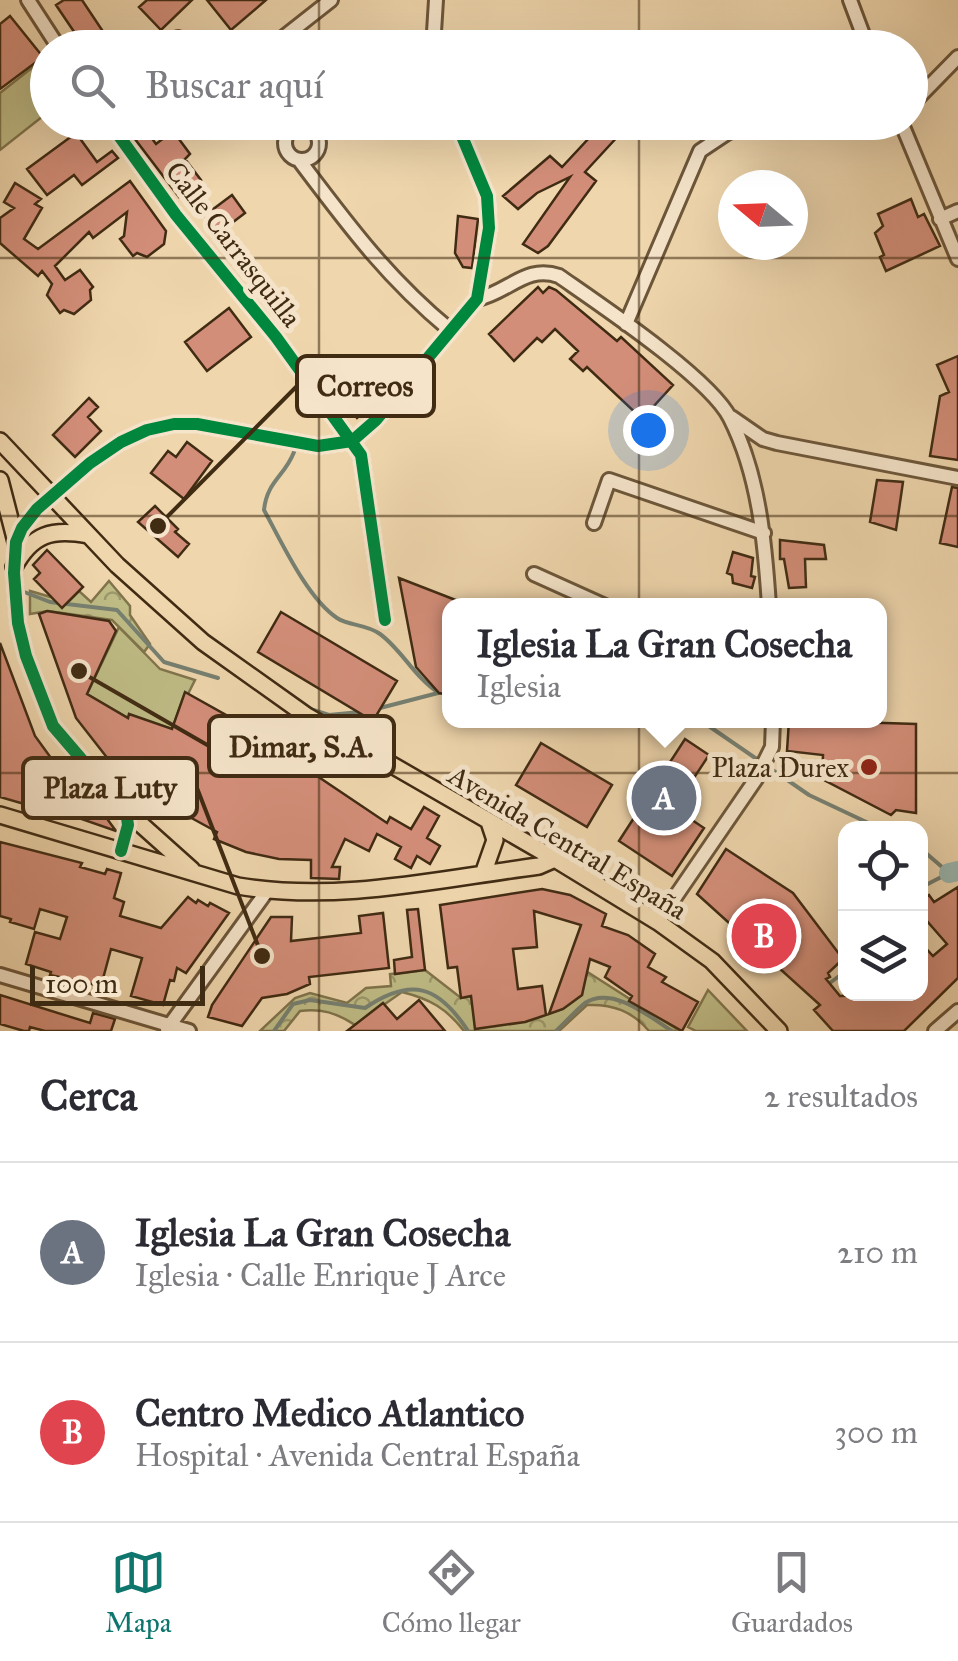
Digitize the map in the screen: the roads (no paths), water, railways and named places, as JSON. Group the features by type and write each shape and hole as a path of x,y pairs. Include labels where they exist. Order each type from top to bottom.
{"main road":[{"name":"Avenida Central España","path":"0,441 169,614 270,692 658,922 712,961 779,1031"},
{"path":"0,480 16,542"},
{"path":"14,570 29,544 39,536 60,530 88,535"},
{"path":"126,811 195,873"},
{"path":"0,815 238,886 267,891 344,893 539,866 556,859"},
{"path":"483,874 494,840 489,822"}],"street":[{"path":"28,0 47,30"},
{"path":"293,30 331,0"},
{"path":"434,30 436,0"},
{"path":"850,0 861,30"},
{"path":"928,88 958,57"},
{"name":"Calle Carrasquilla","path":"123,140 362,456 384,620"},
{"path":"120,850 128,824 126,811 53,726 26,656 15,590 16,542 29,516 121,442 174,424 213,426 318,446 352,441 376,420 477,300 489,228 487,196 464,140"},
{"path":"626,324 700,152 717,140"},
{"path":"908,140 958,259"},
{"path":"299,160 372,256 409,296 450,330"},
{"path":"940,219 958,211"},
{"path":"485,268 510,285"},
{"path":"477,300 490,297 532,272 546,271 559,276 626,324 708,390 729,415 763,439 958,478"},
{"path":"729,415 764,533 768,598"},
{"path":"744,456 763,439"},
{"path":"594,524 610,480 764,533"},
{"path":"534,574 587,598"},
{"path":"658,922 756,779 772,747 773,728"},
{"path":"169,1028 267,891"},
{"path":"0,975 189,1031"},
{"path":"935,1031 958,1011"}],"waterway":[{"path":"294,452 272,485 264,510 296,568 326,609 342,621 380,634 439,693"},
{"path":"19,590 50,602 117,610 164,662 218,678"},
{"path":"380,708 438,693"},
{"path":"307,708 329,715 360,712"},
{"path":"712,728 809,795 864,821"},
{"path":"928,855 949,873 928,884"},
{"path":"949,873 958,871"},
{"path":"827,985 838,977"},
{"path":"274,1031 293,1004 310,1000 365,1008 381,998 410,990 434,995 468,1031"},
{"path":"556,1031 585,1003 596,998 619,1000 672,1031"}],"place":[{"name":"Correos","path":"158,526"},
{"name":"Dimar, S.A.","path":"79,671"},
{"name":"Plaza Durex","path":"869,767"},
{"name":"Iglesia La Gran Cosecha","path":"664,798"},
{"name":"Centro Medico Atlantico","path":"764,936"},
{"name":"Plaza Luty","path":"262,956"}]}
